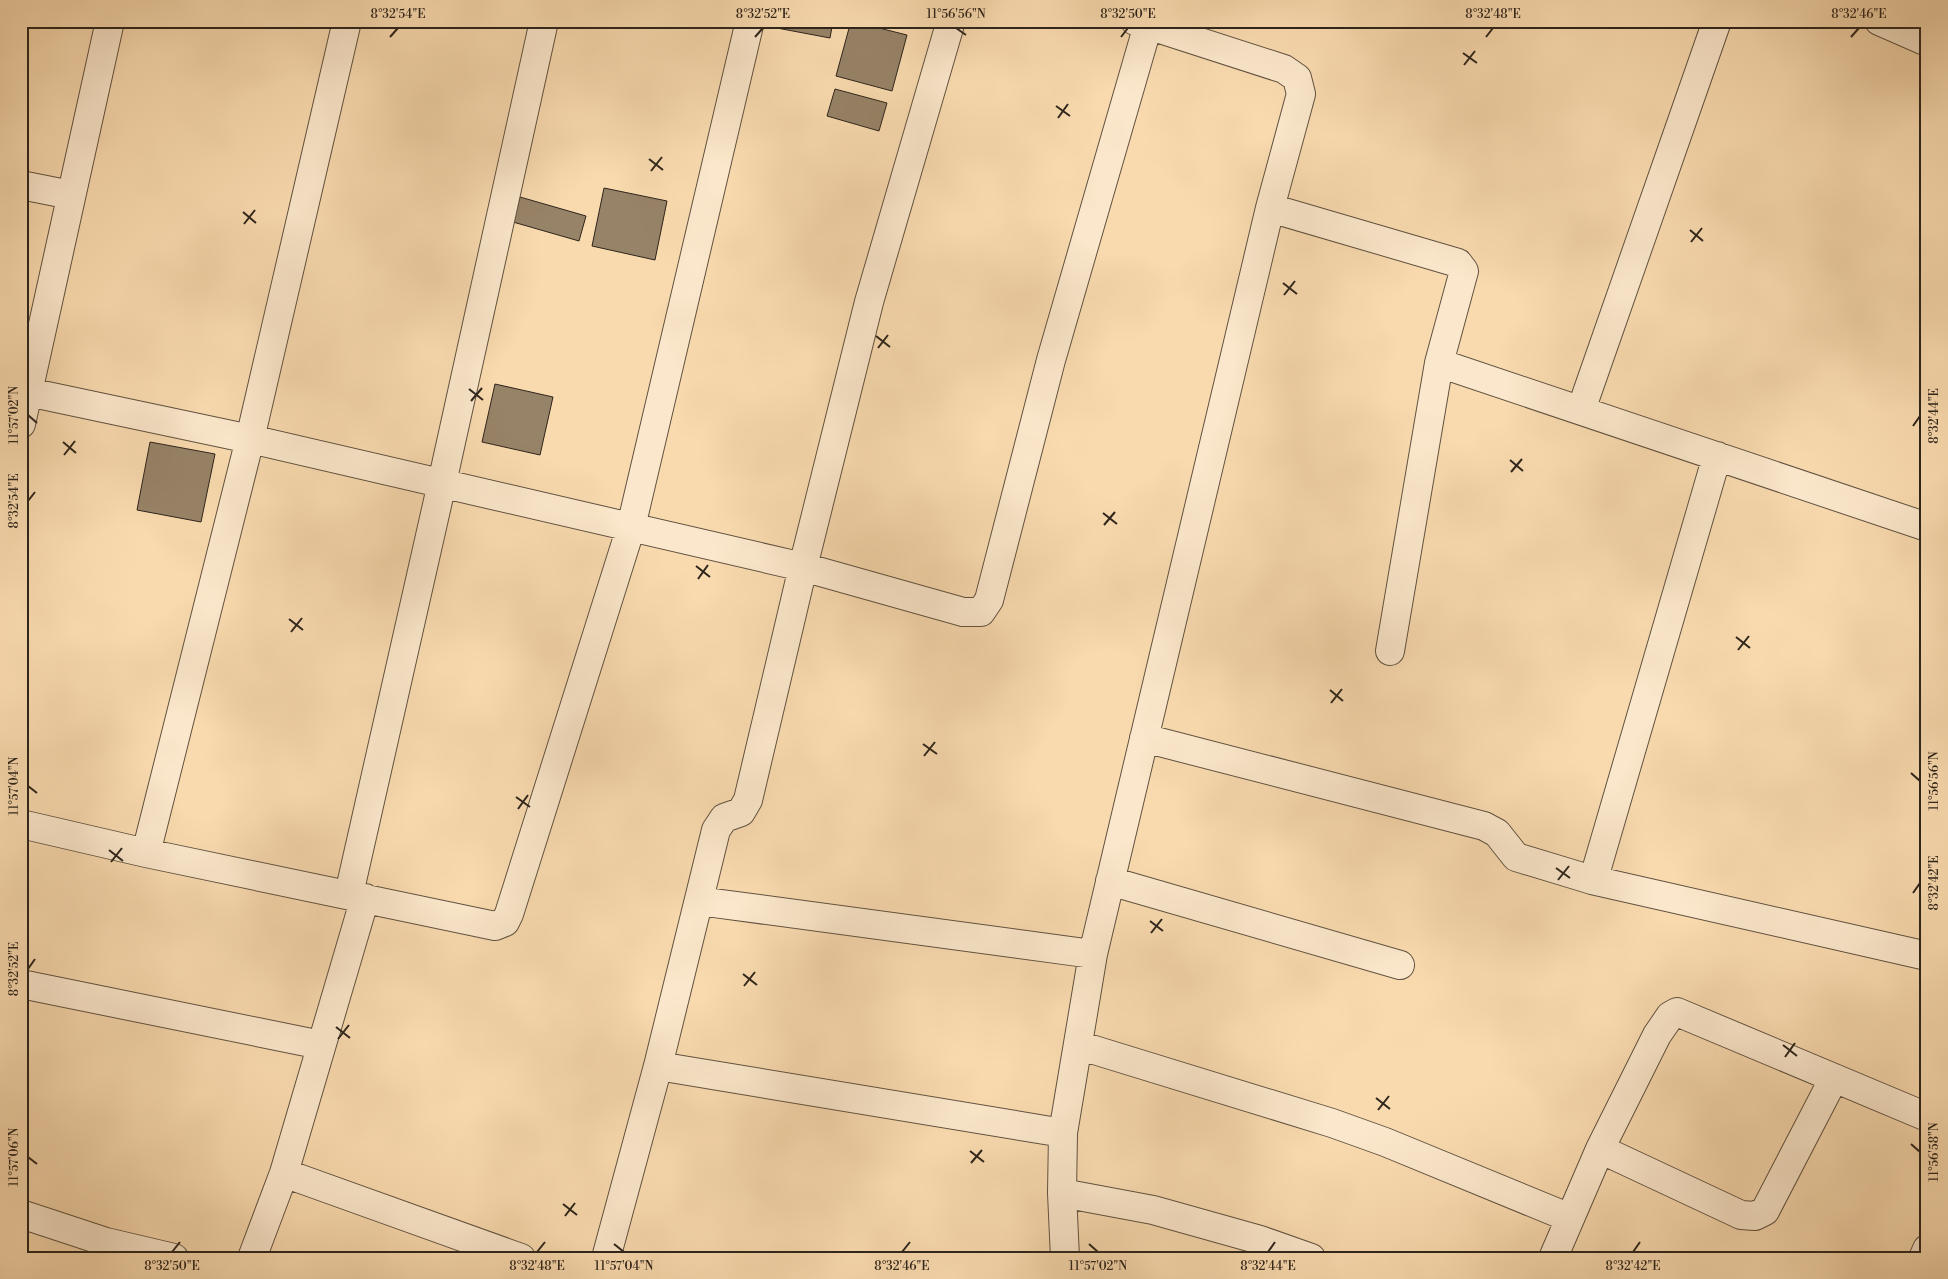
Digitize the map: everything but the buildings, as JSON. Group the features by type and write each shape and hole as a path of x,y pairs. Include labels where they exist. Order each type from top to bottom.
{"street":[{"path":"21,424 110,21"},
{"path":"146,853 250,439 347,21"},
{"path":"252,1258 284,1173 321,1045 357,896 442,483 544,21"},
{"path":"21,824 146,853 495,926 505,922 510,914 632,527 750,21"},
{"path":"606,1258 658,1066 716,830 724,818 741,812 748,800 803,567 869,302 951,21"},
{"path":"1582,410 1717,21"},
{"path":"1879,21 1927,42"},
{"path":"28,392 250,439 442,483 803,567 963,612 981,612 989,600 1051,360 1142,23 1284,68 1297,78 1301,94 1270,208 1093,954 1063,1133 1062,1193 1065,1258"},
{"path":"21,185 71,195"},
{"path":"1270,208 1458,263 1464,271 1438,363 1390,651"},
{"path":"1438,363 1927,527"},
{"path":"1592,880 1717,456"},
{"path":"1144,738 1484,826 1498,833 1516,857 1592,880 1927,956"},
{"path":"1110,881 1400,965"},
{"path":"699,902 1093,954"},
{"path":"21,984 321,1045"},
{"path":"1553,1258 1600,1149 1657,1035 1670,1016 1677,1012 1927,1117"},
{"path":"1078,1045 1332,1123 1386,1142 1570,1218"},
{"path":"658,1066 1063,1133"},
{"path":"1600,1149 1740,1215 1755,1216 1765,1211 1834,1078"},
{"path":"284,1173 521,1258"},
{"path":"1062,1193 1153,1210 1260,1240 1311,1258"},
{"path":"21,1214 101,1250 174,1258"},
{"path":"1923,1258 1927,1249"}]}
